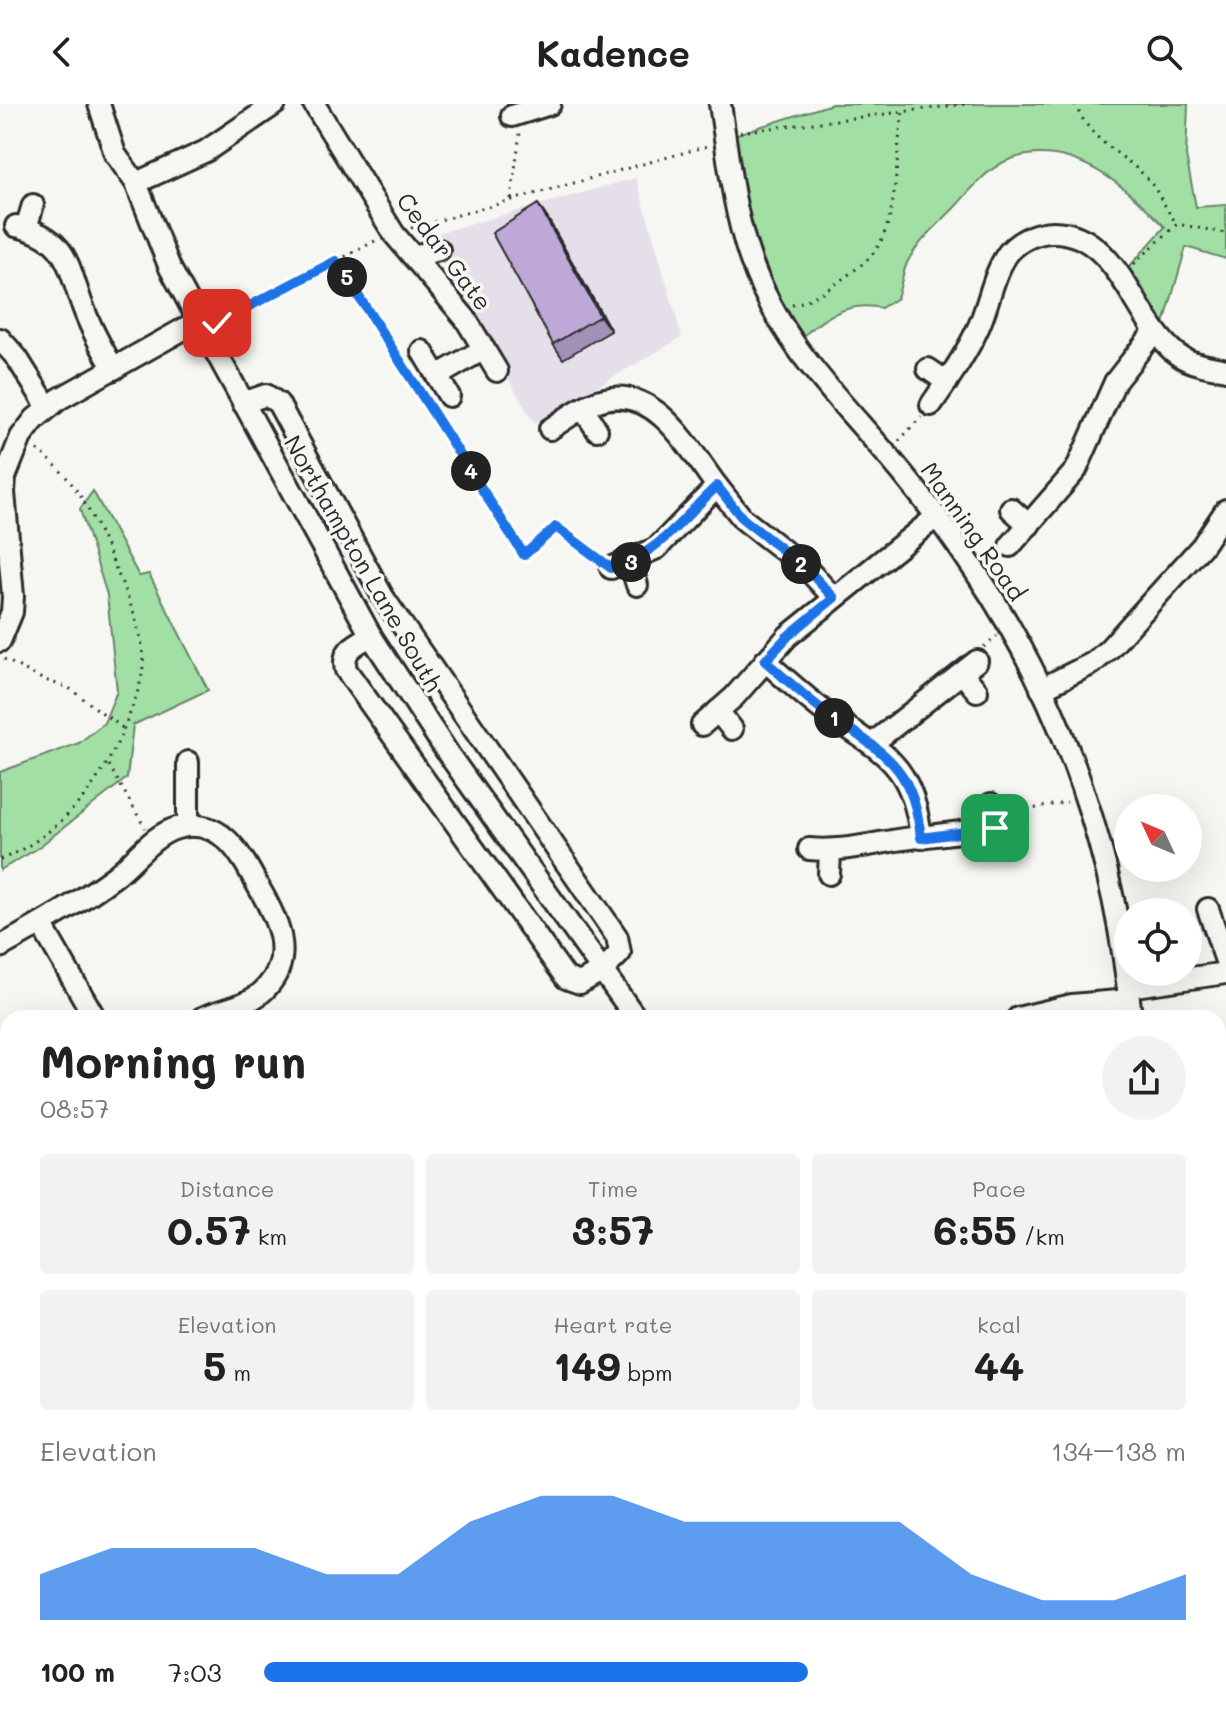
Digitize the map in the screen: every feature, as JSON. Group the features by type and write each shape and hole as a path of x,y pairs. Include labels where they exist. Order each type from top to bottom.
{"street":[{"name":"Northampton Lane South","path":"99,104 115,154 136,183 154,233 198,321 371,636 441,743 630,1010"},
{"path":"136,183 206,151 275,104"},
{"name":"Cedar Gate","path":"314,104 394,234 465,318 497,371"},
{"path":"517,115 550,104"},
{"name":"Manning Road","path":"720,104 743,235 773,309 818,380 886,455 975,570 1009,626 1041,689 1087,798 1117,911 1129,1002"},
{"path":"33,205 21,227 44,237 66,257 91,328 114,369"},
{"path":"931,405 977,331 1004,260 1021,242 1046,232 1070,234 1093,246 1121,277 1154,332 1177,355 1226,370"},
{"path":"413,256 439,250"},
{"path":"0,641 12,612 13,596 3,523 5,477 21,437 47,406 198,321"},
{"path":"1010,546 1076,470 1115,382 1154,332"},
{"path":"0,339 17,358 47,406"},
{"name":"Cedar Gate","path":"437,376 484,349"},
{"path":"422,351 449,396"},
{"path":"928,369 947,382"},
{"path":"243,403 266,395 278,403 390,608 617,937 620,953 603,970 580,983 566,978 346,670 344,662 348,650 371,636"},
{"path":"550,429 608,398 646,404 664,418 743,519 807,569 834,598"},
{"path":"583,409 597,430"},
{"path":"637,585 620,565 657,548 717,486"},
{"path":"1011,509 1029,525"},
{"path":"1041,689 1093,663 1109,649 1202,546 1226,510"},
{"path":"732,729 710,718 788,636 936,517"},
{"path":"765,661 827,713 873,743 898,768 916,800 921,838"},
{"path":"873,743 970,667 977,691"},
{"path":"188,762 188,826"},
{"path":"809,849 830,851 1005,825 991,804"},
{"path":"0,947 114,877 164,833 188,826 214,830 234,845 276,918 281,936 280,964 270,985 243,1004 225,1010"},
{"path":"829,874 830,851"},
{"path":"1208,909 1226,961"},
{"path":"41,924 90,1010"},
{"path":"1051,1010 1072,1005 1129,1002 1226,973"}],"path":[{"path":"209,340 222,333 217,323 394,234 759,129 966,104"},
{"path":"1075,104 1085,126 1100,143 1155,187 1177,224 1226,233"},
{"path":"773,309 810,301 866,261 881,241 889,212 903,112"},
{"path":"511,199 517,115"},
{"path":"1121,277 1177,224"},
{"path":"336,261 524,555 556,527 620,565"},
{"path":"886,455 931,405"},
{"path":"0,860 36,840 68,814 109,765 139,689 144,656 136,621 77,486 53,461 21,437"},
{"path":"970,667 982,648 1009,626"},
{"path":"0,657 42,679 69,688 124,729"},
{"path":"109,765 153,842"},
{"path":"1005,825 1023,811 1087,798"}],"shaded area":[{"path":"636,178 682,337 534,423 443,266 431,235"}],"green space":[{"path":"832,104 1188,104 1186,156 1196,207 1226,205 1226,259 1186,247 1164,324 1127,269 1165,227 1116,182 1097,170 1055,155 1034,154 1011,159 995,167 929,233 907,263 897,298 881,308 858,307 837,313 817,324 800,340 750,232 734,135"},
{"path":"93,491 139,576 149,574 208,690 133,725 127,778 35,850 0,870 0,772 79,743 104,723 117,691 107,595 80,509"}],"building":[{"path":"538,204 600,316 553,344 492,233"}],"route":[{"path":"217,323 336,261 524,555 556,527 611,568 630,562 657,548 717,486 743,519 807,569 834,598 788,636 765,661 827,713 873,743 898,768 916,800 921,838 995,828"}]}
